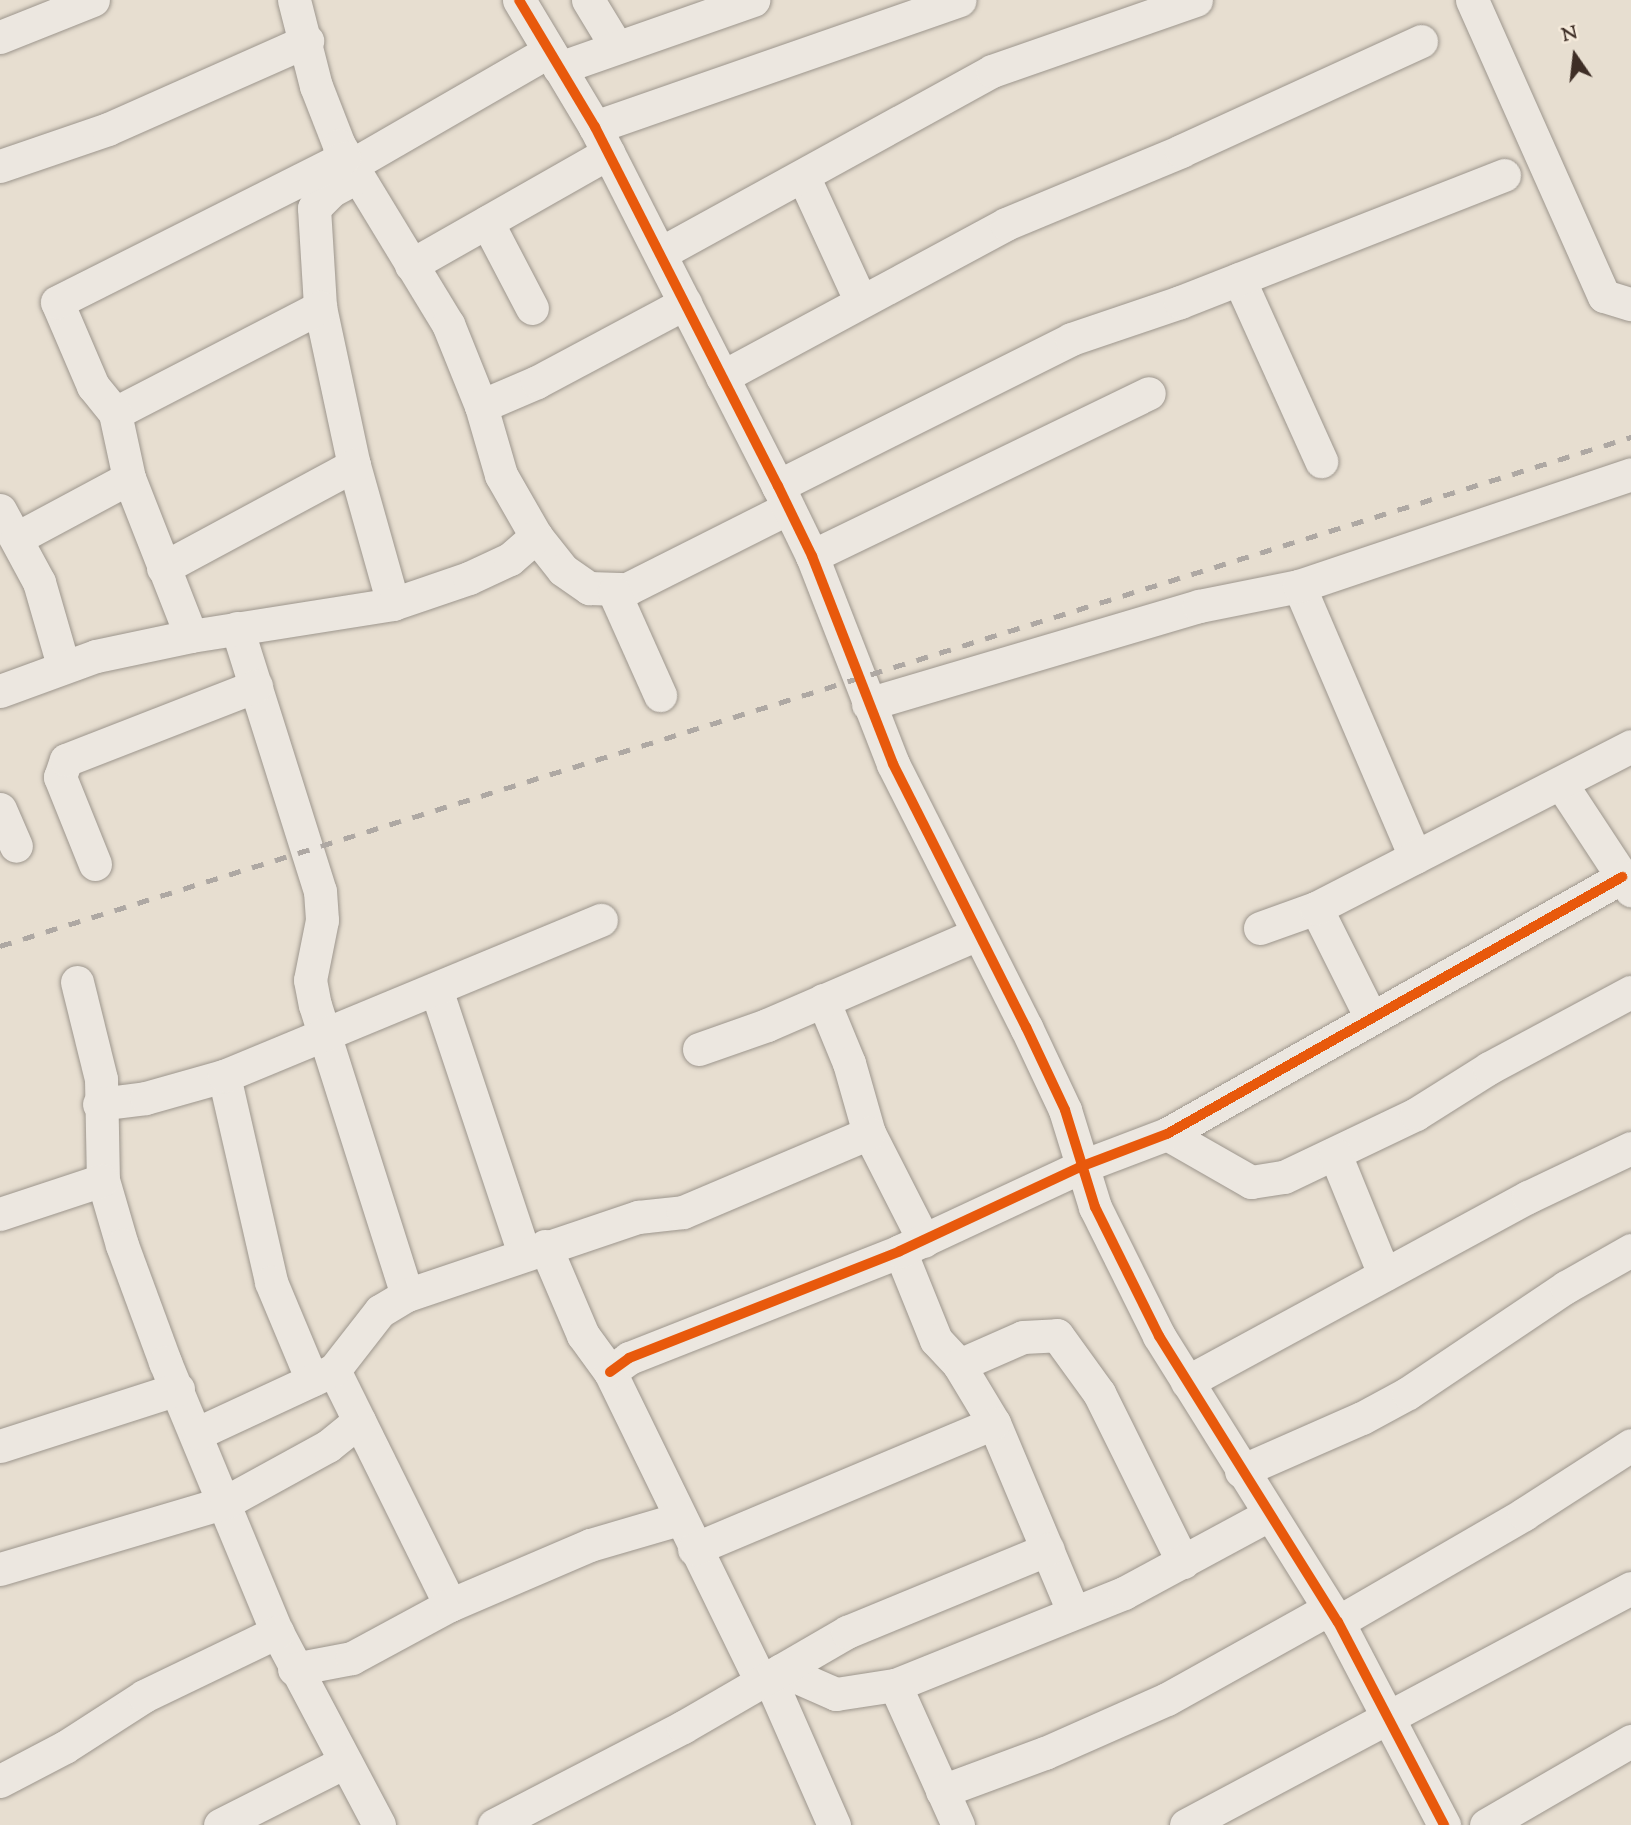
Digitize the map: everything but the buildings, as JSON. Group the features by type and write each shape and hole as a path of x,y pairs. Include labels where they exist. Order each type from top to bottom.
{"street":[{"path":"0,37 93,0"},
{"path":"519,0 602,140 812,556 868,704 1065,1110 1080,1167 1154,1324 1268,1515 1334,1616 1387,1716 1435,1822"},
{"path":"589,0 616,46"},
{"path":"191,636 129,478 115,413 81,361 56,307 58,299 350,167 554,60 616,46 688,11 753,0"},
{"path":"411,265 487,222 602,140 960,0"},
{"path":"661,253 804,178 992,71 1196,0"},
{"path":"1472,0 1604,296 1631,304"},
{"path":"305,3 307,41 316,86 350,167 448,324 481,406 501,475 536,536 563,570 589,587 614,592 655,577 783,497 1059,344 1239,279 1504,176"},
{"path":"0,166 108,129 307,41"},
{"path":"722,377 860,300 1006,224 1181,151 1421,41"},
{"path":"350,167 314,208 320,307 354,465 393,604"},
{"path":"804,178 860,300"},
{"path":"487,222 532,308"},
{"path":"1239,279 1321,461"},
{"path":"481,406 537,382 685,303"},
{"path":"115,413 320,307"},
{"path":"812,556 1149,393"},
{"path":"163,568 354,465"},
{"path":"868,704 1199,606 1299,586 1631,474"},
{"path":"17,538 129,478"},
{"path":"0,510 39,582 63,665"},
{"path":"0,691 63,665 191,636 393,604 490,569 510,559 536,536"},
{"path":"1299,586 1415,857"},
{"path":"614,592 660,695"},
{"path":"237,628 320,891 322,920 310,980 407,1295"},
{"path":"94,864 60,777 60,767 66,760 256,685"},
{"path":"1260,928 1316,908 1562,785 1631,746"},
{"path":"610,1371 663,1343 912,1246 1080,1167 1167,1134 1371,1018 1627,884 1562,785"},
{"path":"0,809 16,846"},
{"path":"1316,908 1371,1018"},
{"path":"99,1104 146,1098 224,1076 601,919"},
{"path":"699,1049 823,1000 977,933"},
{"path":"77,982 101,1079 99,1104 103,1180 177,1389 198,1433 294,1669 379,1825"},
{"path":"436,989 535,1249 583,1335 610,1371 694,1549 770,1676 834,1825"},
{"path":"1167,1134 1259,1183 1335,1154 1416,1114 1489,1068 1631,992"},
{"path":"823,1000 849,1063 869,1133 912,1246 936,1340 959,1365 994,1423 1073,1611"},
{"path":"224,1076 271,1282 323,1375 359,1421 450,1605"},
{"path":"198,1433 323,1375 380,1311 407,1295 535,1249 638,1217 683,1212 869,1133"},
{"path":"1187,1382 1384,1274 1631,1149"},
{"path":"1335,1154 1384,1274"},
{"path":"0,1214 103,1180"},
{"path":"1241,1471 1362,1418 1408,1392 1566,1287 1631,1250"},
{"path":"959,1365 1023,1337 1057,1335 1099,1393 1182,1562"},
{"path":"0,1446 177,1389"},
{"path":"0,1569 226,1502 328,1446 359,1421"},
{"path":"694,1549 994,1423"},
{"path":"942,1791 1045,1753 1167,1699 1334,1616 1524,1514 1631,1445"},
{"path":"770,1676 836,1694 895,1685 1073,1611 1124,1593 1268,1515"},
{"path":"294,1669 352,1658 450,1605 590,1545 679,1519"},
{"path":"494,1825 913,1601 1048,1549"},
{"path":"1186,1825 1631,1588"},
{"path":"0,1781 65,1747 144,1696 277,1632"},
{"path":"895,1685 958,1825"},
{"path":"1486,1825 1631,1741"},
{"path":"220,1825 343,1763"}],"railway":[{"path":"0,946 1631,437"}],"cycle path":[{"path":"519,0 595,127 812,556 893,764 1065,1110 1095,1207 1159,1336 1338,1622 1444,1825"},
{"path":"610,1372 629,1358 900,1251 1080,1167 1167,1134 1622,877"}]}
